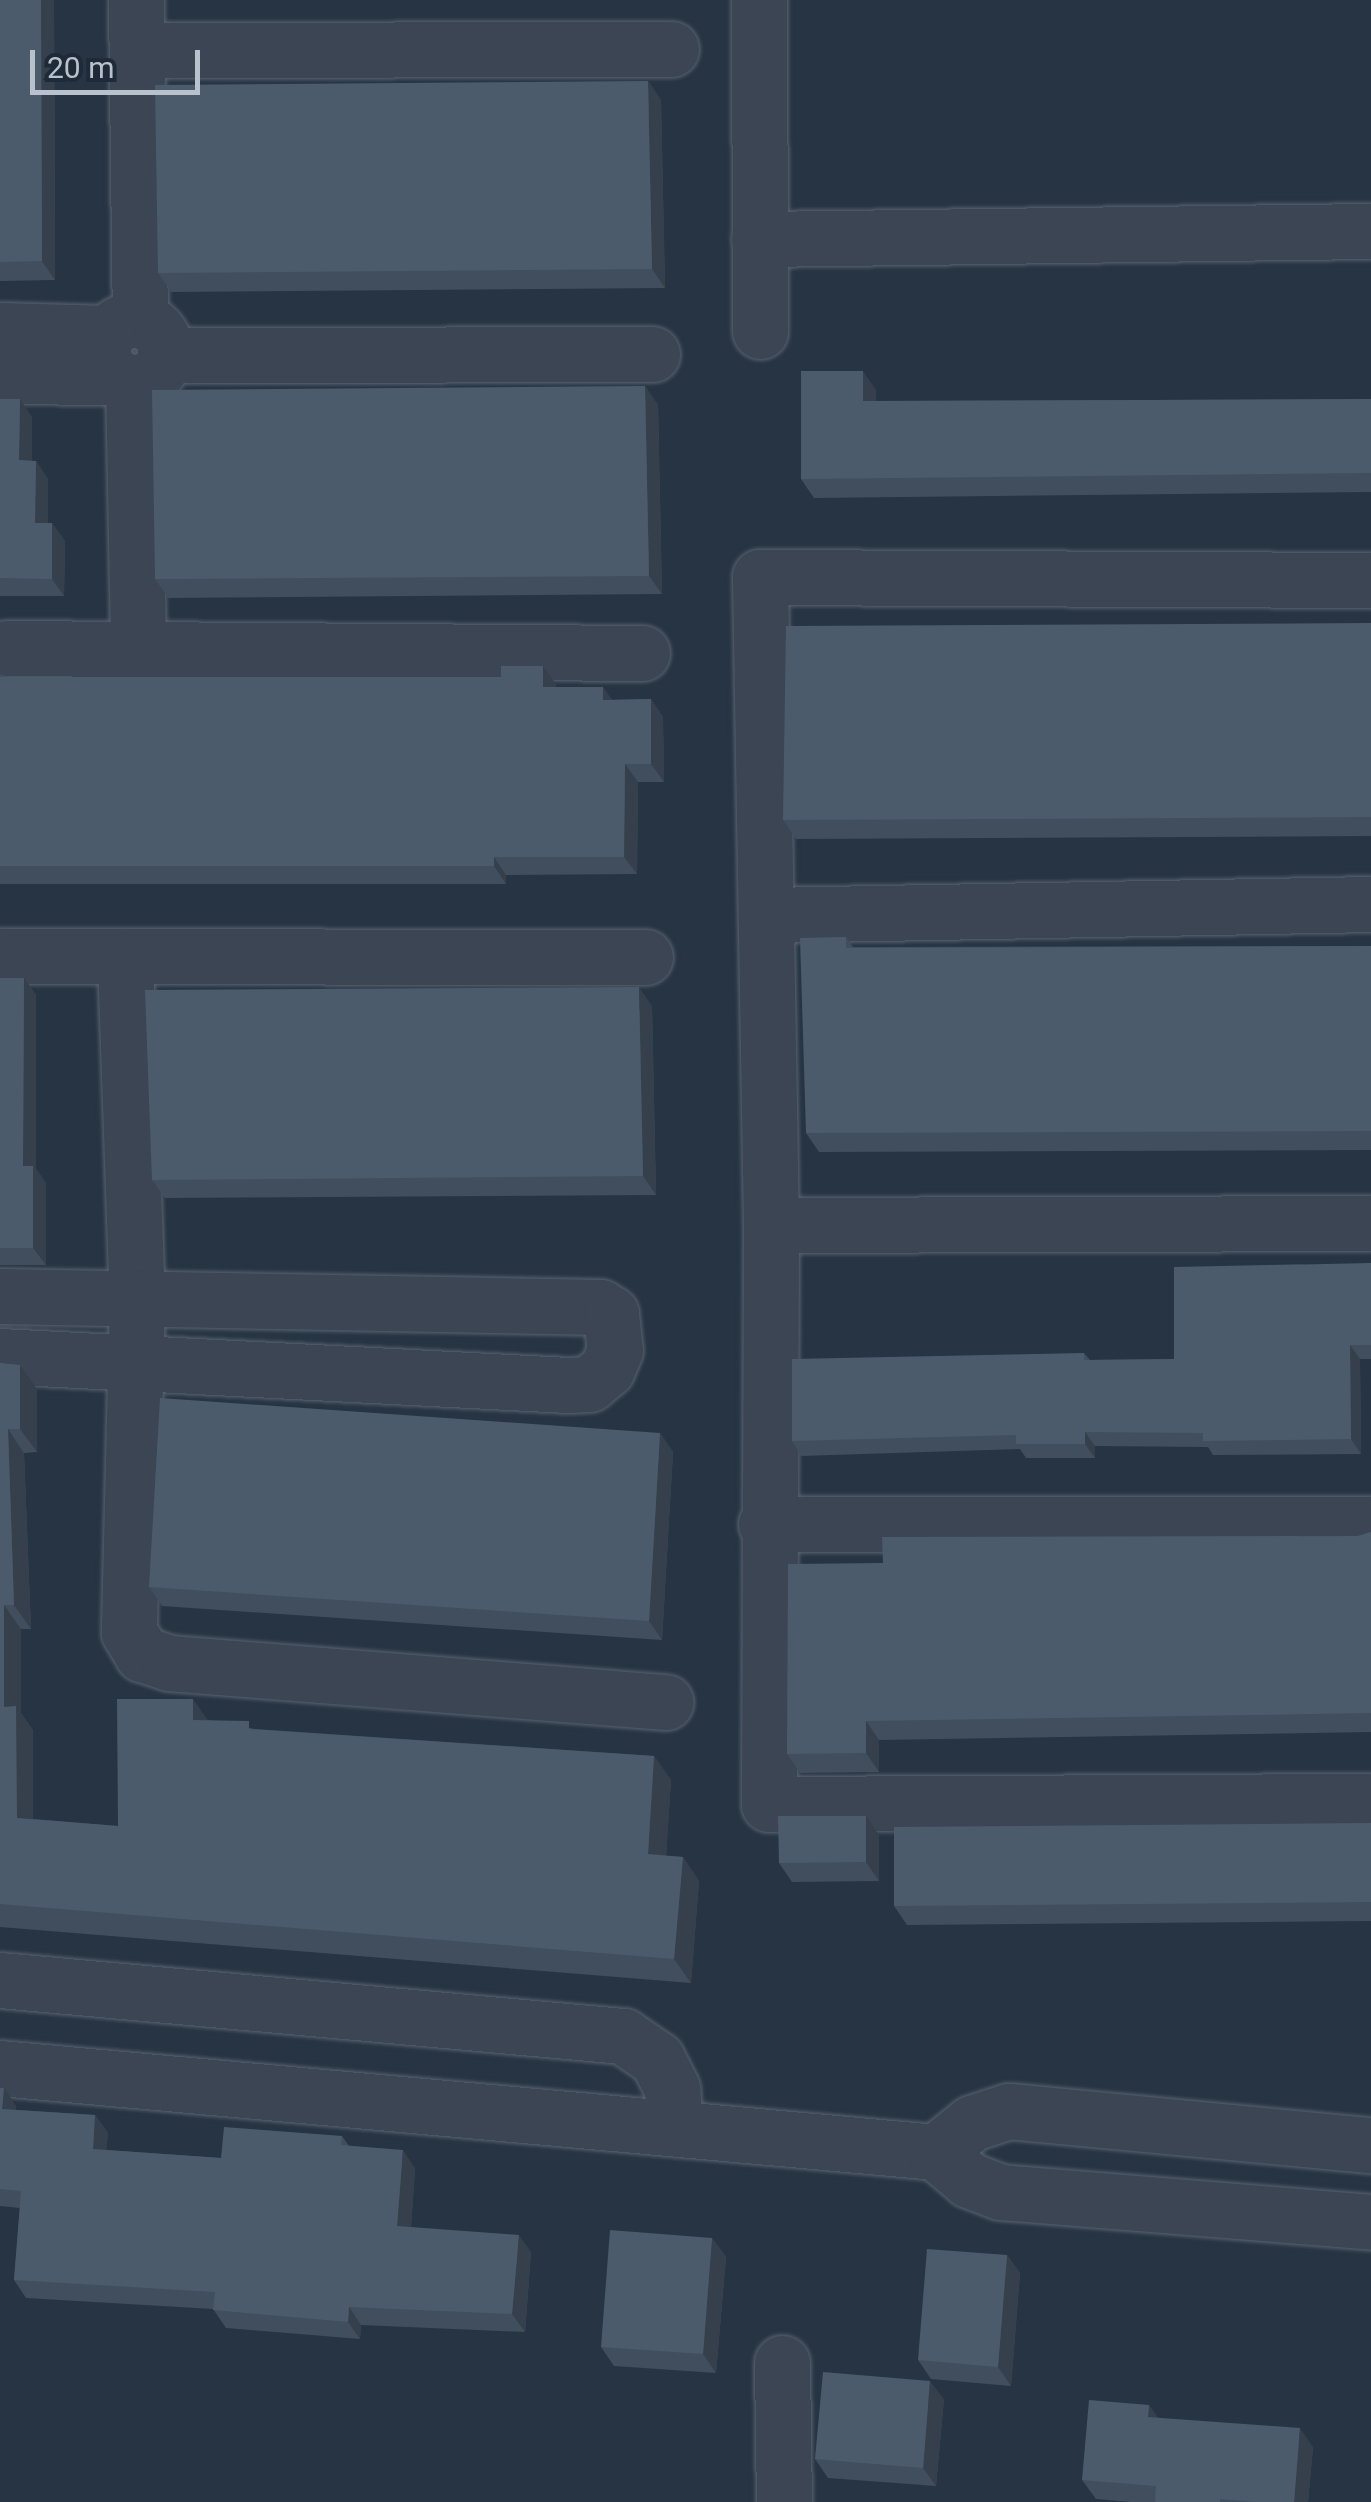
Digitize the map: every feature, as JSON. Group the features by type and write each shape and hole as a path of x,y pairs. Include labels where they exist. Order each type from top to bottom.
{"street":[{"path":"759,0 760,331"},
{"path":"138,645 133,353 136,25 671,49"},
{"path":"759,238 1371,231"},
{"path":"0,330 133,353 652,354"},
{"path":"0,376 133,353"},
{"path":"1371,580 760,577 771,1226 766,1524 768,1804 1371,1801"},
{"path":"7,648 138,645 642,654"},
{"path":"767,915 1371,904"},
{"path":"0,956 125,960 645,957"},
{"path":"125,960 137,1298 129,1632 142,1654 169,1663 665,1702"},
{"path":"771,1226 1371,1223"},
{"path":"0,1296 600,1307 611,1314 615,1350 608,1368 588,1384 568,1386 135,1359 0,1356"},
{"path":"766,1524 1371,1524"},
{"path":"0,1980 623,2036 657,2059 672,2089 674,2124"},
{"path":"0,2068 674,2124 936,2152 969,2180 1001,2192 1371,2222"},
{"path":"936,2152 972,2123 1008,2111 1371,2145"},
{"path":"782,2363 784,2502"}],"building":[{"path":"0,0 41,0 42,261 0,262"},
{"path":"648,81 652,269 158,273 155,85"},
{"path":"801,371 863,371 863,401 1371,399 1371,473 801,479"},
{"path":"645,386 649,576 155,579 152,390"},
{"path":"0,399 20,399 19,460 36,461 35,523 52,523 52,579 0,578"},
{"path":"1371,623 1371,817 783,820 786,626"},
{"path":"501,666 543,666 543,687 603,687 603,700 651,699 651,764 625,764 624,857 494,857 494,866 0,866 0,677 501,677"},
{"path":"846,937 846,948 1371,946 1371,1131 806,1133 800,938"},
{"path":"0,978 24,978 23,1166 33,1166 33,1248 0,1248"},
{"path":"639,987 643,1176 152,1180 145,990"},
{"path":"1371,1263 1371,1345 1350,1345 1351,1439 1203,1441 1203,1433 1085,1432 1085,1444 1016,1444 1016,1435 792,1441 792,1359 1084,1353 1084,1360 1174,1359 1174,1267"},
{"path":"0,1363 20,1365 20,1429 8,1429 14,1605 4,1605 4,1707 16,1706 17,1818 118,1826 117,1699 193,1699 193,1720 249,1721 249,1729 654,1756 648,1854 683,1857 674,1959 0,1904"},
{"path":"160,1398 660,1433 649,1621 149,1587"},
{"path":"1371,1532 1371,1713 866,1721 866,1753 787,1754 788,1564 883,1563 882,1537 1358,1536"},
{"path":"778,1816 866,1816 866,1862 779,1863"},
{"path":"1371,1823 1371,1902 894,1906 894,1827"},
{"path":"0,2088 4,2088 2,2109 95,2115 93,2149 221,2158 224,2127 342,2136 341,2145 403,2150 397,2226 519,2235 512,2314 349,2307 348,2322 213,2310 215,2292 14,2280 21,2191 0,2189"},
{"path":"610,2230 712,2238 703,2354 601,2347"},
{"path":"927,2249 1007,2255 998,2367 918,2360"},
{"path":"823,2372 930,2381 923,2468 815,2459"},
{"path":"1089,2400 1149,2405 1148,2417 1300,2428 1294,2502 1155,2502 1156,2486 1082,2480"}]}
